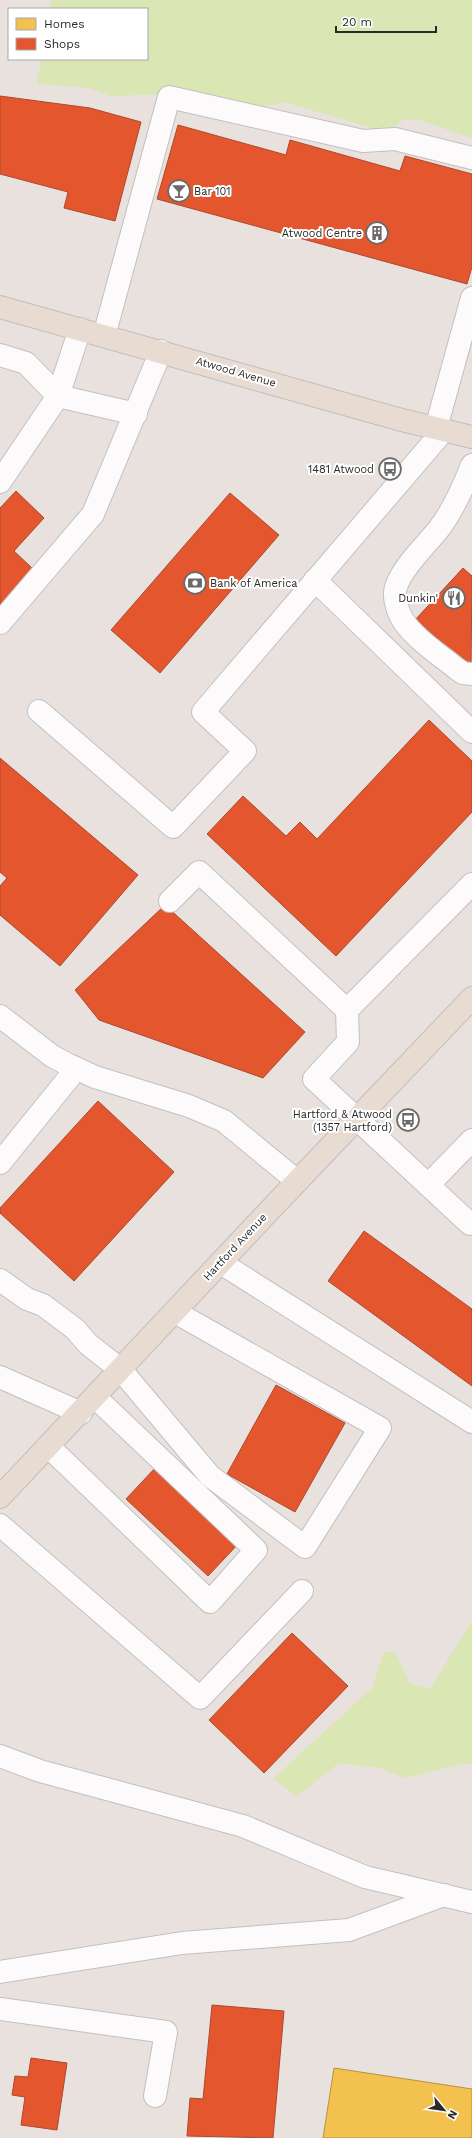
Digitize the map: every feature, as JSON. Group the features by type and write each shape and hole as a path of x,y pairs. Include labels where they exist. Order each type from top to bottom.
{"main road":[{"name":"Atwood Avenue","path":"0,307 472,437"},
{"name":"Hartford Avenue","path":"0,1498 472,998"}],"street":[{"path":"104,336 127,246 169,97 363,141 395,139 472,158"},
{"path":"39,711 173,827 245,751 203,712 440,429 472,298"},
{"path":"6,475 58,396 80,329"},
{"path":"0,623 93,514 162,351"},
{"path":"0,355 26,363 58,396 136,414"},
{"path":"472,465 462,492 439,529 412,560 396,587 396,601 401,618 416,635 456,669 463,673 472,674"},
{"path":"315,580 472,732"},
{"path":"170,901 199,872 347,1010 348,1042 314,1079 470,1224 472,1222"},
{"path":"347,1010 472,884"},
{"path":"0,1016 52,1056 76,1069 96,1077 189,1106 224,1121 297,1182"},
{"path":"0,1163 76,1069"},
{"path":"428,1185 472,1140"},
{"path":"221,1263 472,1422"},
{"path":"0,1280 27,1299 43,1305 69,1324 88,1344 121,1370 210,1476 306,1547 380,1428 175,1312"},
{"path":"0,1377 81,1413"},
{"path":"49,1447 210,1602 256,1550 95,1397"},
{"path":"0,1525 200,1698 302,1591"},
{"path":"0,1756 40,1771 243,1826 365,1877 472,1902"},
{"path":"0,1972 182,1943 349,1930 444,1895"},
{"path":"0,2009 166,2032 154,2096"}],"green space":[{"path":"51,0 472,0 472,138 419,120 405,119 386,132 284,102 245,111 174,94 110,96 90,88 37,84 41,60 148,60 148,8 50,8"},
{"path":"472,1621 472,1764 462,1764 405,1778 380,1768 339,1763 297,1796 273,1779 372,1688 384,1651 396,1653 410,1684 430,1689"}],"building: Homes":[{"path":"334,2068 472,2089 472,2138 323,2138"}],"building: Shops":[{"path":"0,96 90,108 141,122 115,221 64,208 68,192 0,174"},
{"name":"Atwood Centre","path":"178,125 286,155 290,140 400,171 405,156 472,174 472,267 467,284 157,199"},
{"path":"16,491 44,518 14,551 33,569 0,605 0,508"},
{"name":"Bank of America","path":"230,493 279,535 160,673 111,630"},
{"name":"Dunkin'","path":"463,568 472,576 471,667 415,620"},
{"path":"429,720 472,761 472,812 336,956 207,834 243,796 286,836 300,822 317,839"},
{"path":"0,758 138,875 60,966 0,915 0,886 7,878 0,872"},
{"path":"165,905 305,1032 263,1078 99,1020 75,990"},
{"path":"98,1101 174,1172 74,1281 0,1213 0,1208"},
{"path":"364,1231 472,1309 472,1386 328,1281"},
{"path":"276,1385 345,1423 295,1512 227,1474"},
{"path":"156,1467 239,1543 208,1576 126,1499"},
{"path":"292,1633 348,1686 264,1773 209,1720"},
{"path":"212,2005 284,2011 273,2138 187,2136 190,2098 203,2099"},
{"path":"31,2058 67,2063 57,2130 21,2125 25,2097 12,2095 15,2076 28,2077"}],"place":[{"name":"Bar 101","path":"179,191"},
{"name":"Atwood Centre","path":"377,233"},
{"name":"1481 Atwood","path":"390,469"},
{"name":"Bank of America","path":"195,583"},
{"name":"Dunkin'","path":"454,598"},
{"name":"Hartford & Atwood (1357 Hartford)","path":"408,1120"}]}
